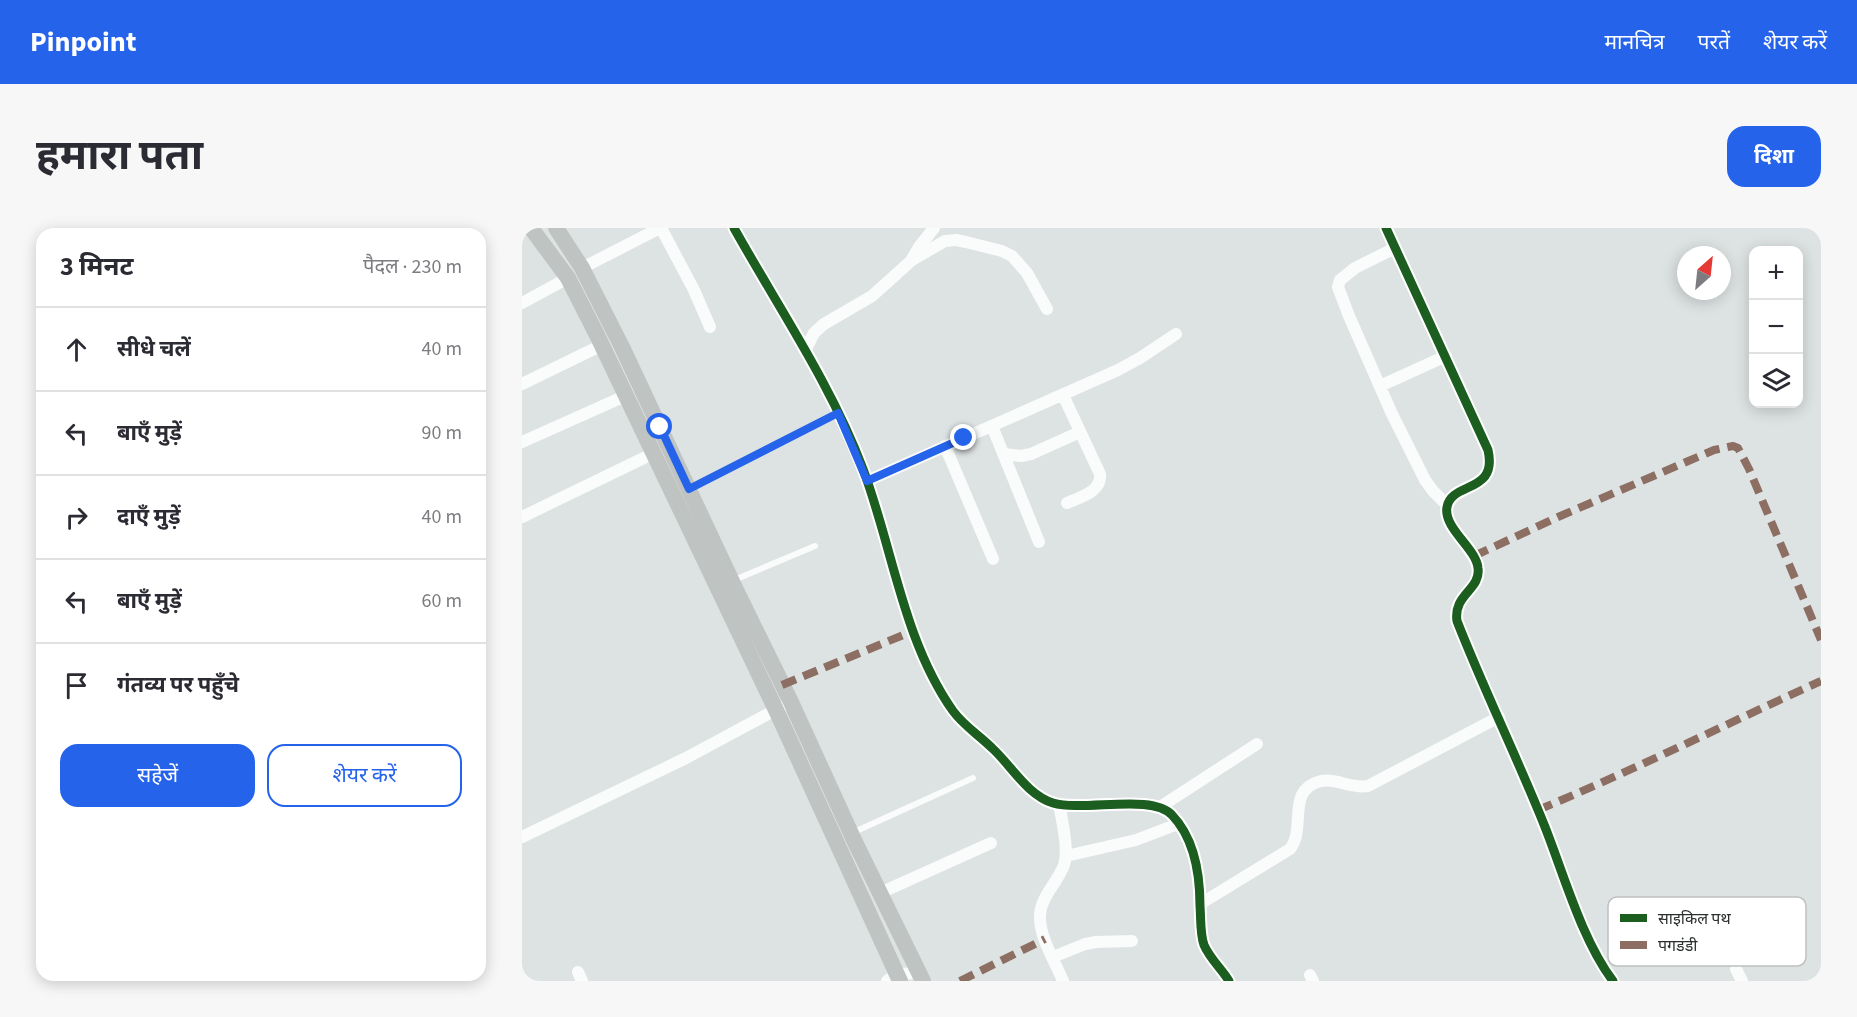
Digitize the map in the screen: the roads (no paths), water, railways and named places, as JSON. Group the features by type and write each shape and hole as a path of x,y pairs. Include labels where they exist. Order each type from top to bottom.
{"street":[{"path":"531,228 568,278 602,345 652,454 851,834 880,893 903,974"},
{"path":"556,228 582,267 689,489 731,581 873,920 903,974"},
{"path":"582,267 660,228 694,290 710,327"},
{"path":"734,228 838,413 867,481 905,610 919,647 942,694 965,726 991,747 1031,790 1052,803 1097,806 1150,805 1167,810 1188,840 1196,862 1203,944 1230,981"},
{"path":"912,260 934,228"},
{"path":"1386,228 1446,356 1491,460 1486,476 1451,498 1447,506 1450,520 1474,556 1479,572 1477,579 1457,606 1457,621 1546,830 1578,912 1596,953 1613,981"},
{"path":"805,351 814,333 824,324 872,296 912,260 945,241 956,240 1002,251 1012,256 1020,264 1047,309"},
{"path":"1395,248 1355,268 1340,280 1338,287 1380,386 1425,480 1447,506"},
{"path":"522,303 568,278"},
{"path":"867,481 1118,370 1176,334"},
{"path":"522,384 602,345"},
{"path":"1380,386 1446,356"},
{"path":"1063,395 1100,474 1101,481 1098,487 1067,503"},
{"path":"522,442 626,396"},
{"path":"992,426 1039,542"},
{"path":"1004,454 1021,456 1031,454 1080,432"},
{"path":"945,446 993,559"},
{"path":"522,517 652,454"},
{"path":"522,837 686,758 783,706"},
{"path":"1200,904 1290,849 1297,834 1300,796 1313,784 1333,781 1352,787 1368,786 1499,717"},
{"path":"1160,807 1257,744"},
{"path":"1059,804 1066,856 1061,872 1046,897 1040,912 1040,920 1045,939 1063,981"},
{"path":"1066,856 1136,840 1178,824"},
{"path":"880,893 991,843"},
{"path":"1053,957 1085,944 1132,940"},
{"path":"1736,969 1742,981"}],"lane":[{"path":"689,489 838,413"},
{"path":"731,581 815,546"},
{"path":"851,834 974,778"}]}
